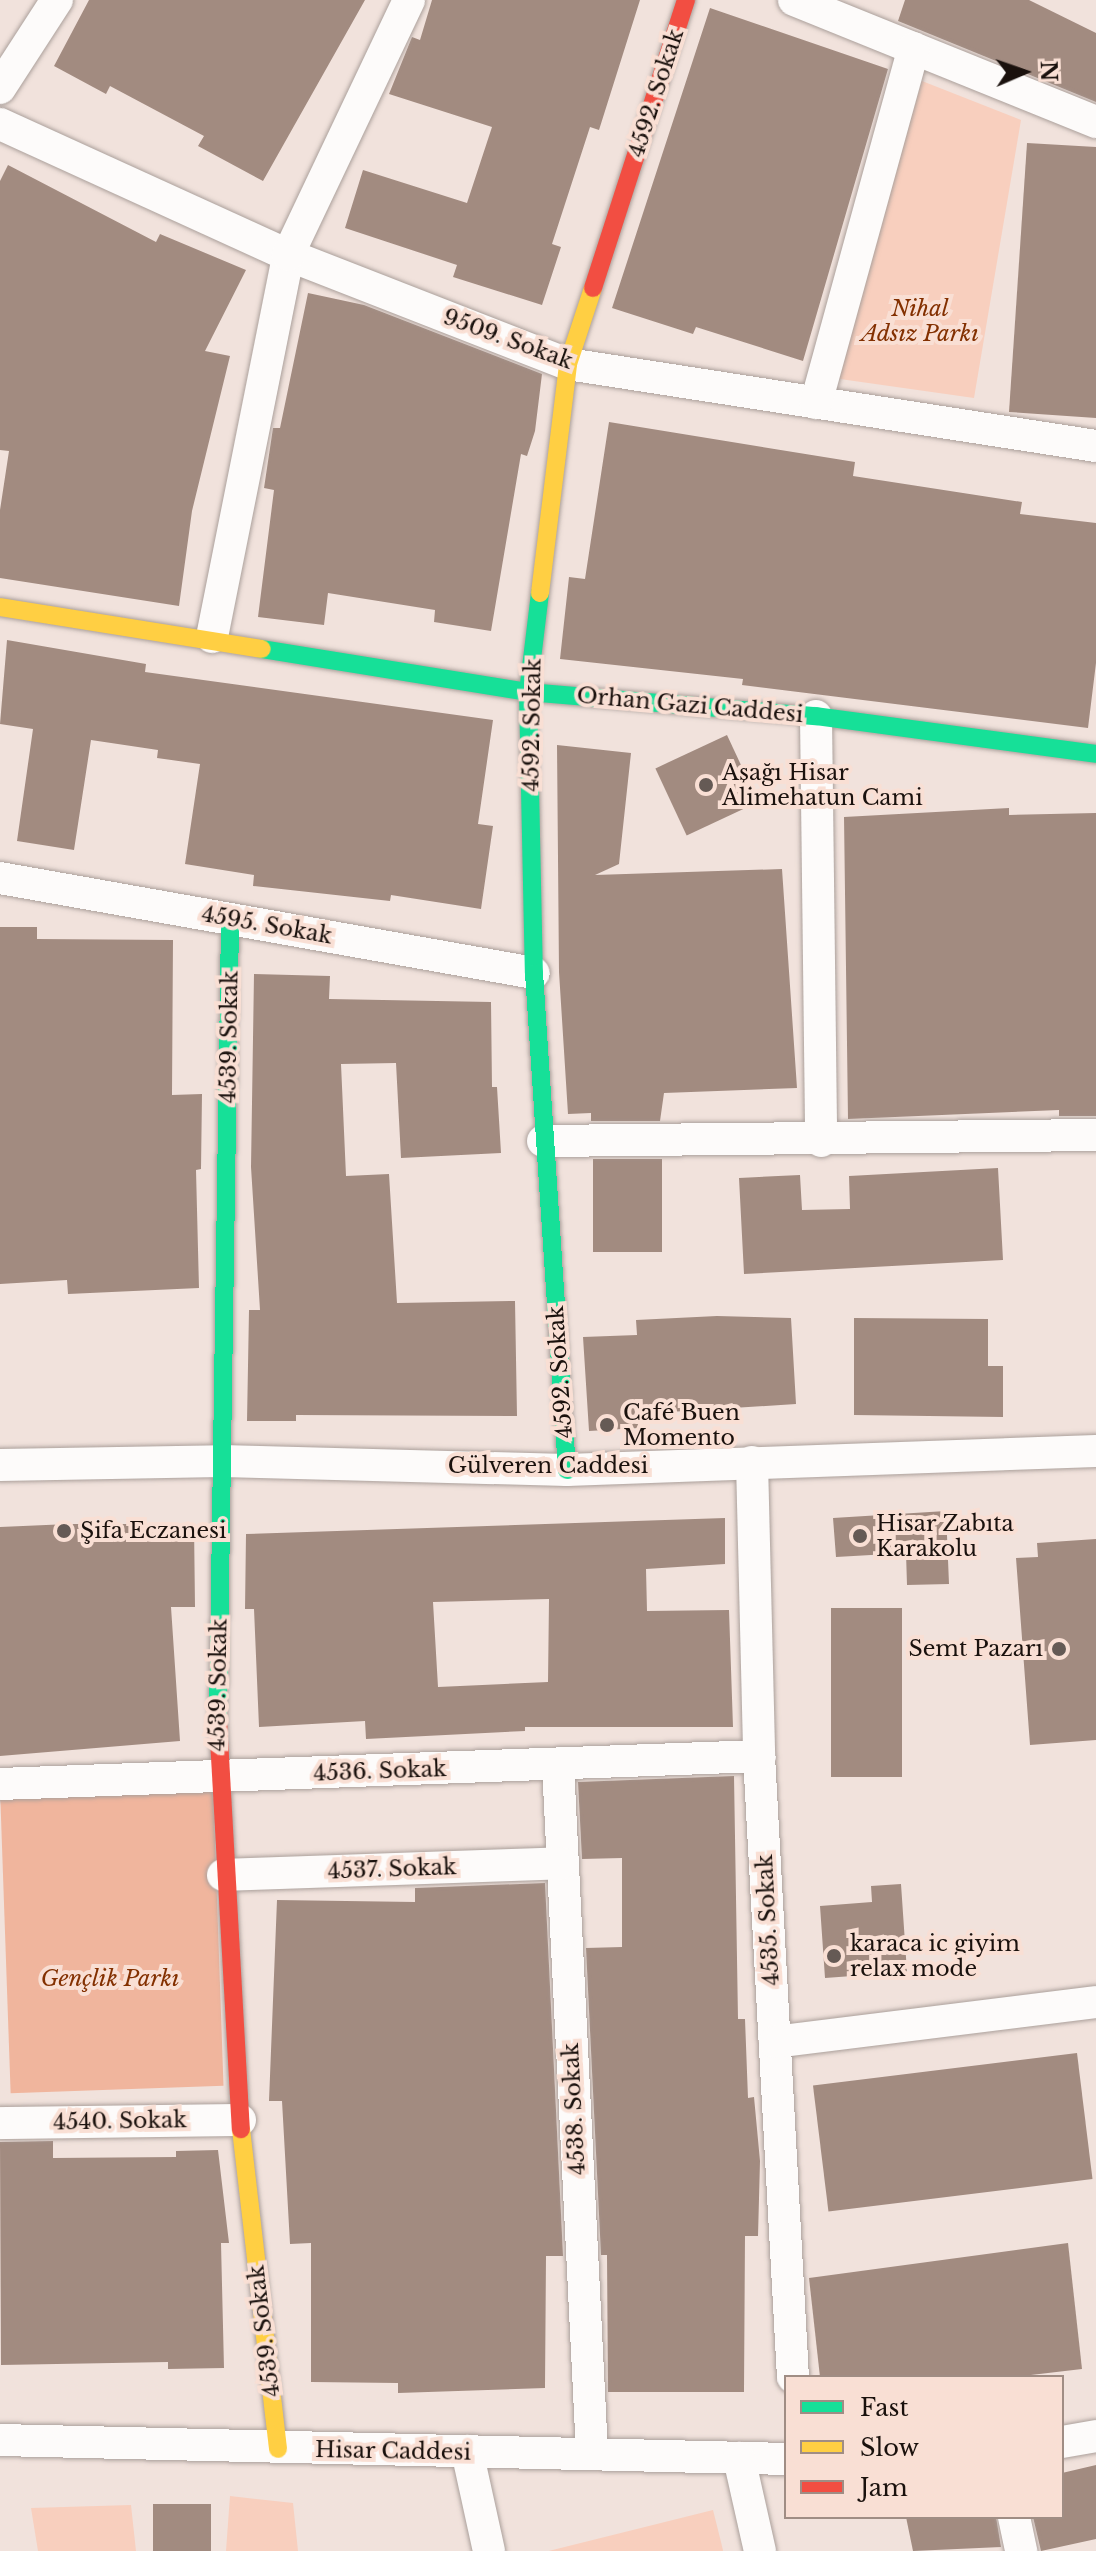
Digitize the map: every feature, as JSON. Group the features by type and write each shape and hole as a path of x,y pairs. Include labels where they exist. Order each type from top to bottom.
{"street":[{"path":"0,88 57,0"},
{"path":"212,637 288,255 409,0"},
{"name":"4592. Sokak","path":"567,1470 534,973 528,692 568,364 686,0"},
{"path":"794,0 1096,122"},
{"path":"816,403 914,48"},
{"name":"9509. Sokak","path":"0,124 288,255 568,364 1096,446"},
{"name":"Orhan Gazi Caddesi","path":"0,607 212,637 528,692 816,716 1096,754"},
{"path":"816,716 821,1141"},
{"name":"4595. Sokak","path":"0,878 534,973"},
{"name":"4539. Sokak","path":"230,918 217,1776 240,2120 278,2449"},
{"path":"543,1141 821,1141 1096,1135"},
{"name":"Gülveren Caddesi","path":"0,1465 222,1461 567,1470 1096,1451"},
{"name":"4535. Sokak","path":"752,1462 759,1756 793,2375"},
{"name":"4536. Sokak","path":"0,1784 759,1756"},
{"name":"4538. Sokak","path":"558,1765 592,2454"},
{"name":"4537. Sokak","path":"223,1875 561,1863"},
{"path":"775,2042 1096,2002"},
{"name":"4540. Sokak","path":"0,2123 240,2120"},
{"path":"1064,2442 1096,2436"},
{"name":"Hisar Caddesi","path":"0,2440 784,2459"},
{"path":"467,2451 489,2551"},
{"path":"739,2458 760,2551"},
{"path":"1014,2519 1021,2551"}],"green space":[{"name":"Nihal Adsız Parkı","path":"922,81 1021,120 974,398 833,378"},
{"name":"Gençlik Parkı","path":"213,1785 224,2086 11,2093 0,1792"},
{"path":"230,2496 293,2503 298,2551 226,2551"},
{"path":"131,2505 136,2551 38,2551 31,2508"},
{"path":"713,2510 722,2551 549,2551"}],"building":[{"path":"89,0 365,0 263,181 198,146 204,136 110,86 106,94 54,66"},
{"path":"432,0 640,0 599,130 590,127 552,244 561,247 542,305 453,277 457,265 345,228 363,170 467,203 492,127 389,94 412,37 420,40"},
{"path":"905,0 1029,0 1096,33 1096,102 898,21"},
{"path":"710,8 888,69 803,361 696,327 693,334 612,308"},
{"path":"1027,143 1096,147 1096,418 1009,412"},
{"path":"8,165 156,242 160,234 246,270 205,351 230,356 192,511 179,606 0,578 0,510 9,451 0,450 0,181"},
{"path":"308,293 364,305 542,374 535,431 527,456 521,454 491,631 434,622 435,610 328,593 324,625 258,617 274,490 264,488 273,428 280,428"},
{"path":"609,422 855,462 853,476 1022,502 1020,514 1096,523 1096,663 1088,728 742,685 743,679 560,659 569,577 585,579"},
{"path":"7,640 146,664 145,672 493,720 478,824 493,826 481,909 391,895 390,901 253,886 254,875 185,864 200,764 157,758 158,750 91,740 74,850 17,841 33,729 0,724"},
{"name":"Aşağı Hisar Alimehatun Cami","path":"727,735 758,802 687,835 655,768"},
{"path":"557,745 631,753 619,864 595,875 782,869 797,1088 664,1093 660,1121 591,1121 591,1113 568,1114 559,972"},
{"path":"1009,808 1009,815 1096,813 1096,1116 1059,1116 1059,1110 848,1119 844,817"},
{"path":"0,927 37,927 37,939 173,940 172,1095 202,1094 201,1169 196,1170 199,1288 68,1294 67,1280 0,1284"},
{"path":"254,974 330,976 329,999 491,1002 492,1087 497,1087 501,1153 401,1158 396,1063 341,1064 346,1176 389,1174 397,1303 515,1301 517,1416 296,1415 296,1421 247,1421 249,1310 260,1310 251,1167"},
{"path":"593,1159 662,1159 662,1252 593,1252"},
{"path":"998,1168 1003,1260 744,1274 739,1178 800,1175 802,1210 850,1209 849,1176"},
{"path":"717,1316 791,1318 796,1404 638,1414 639,1428 589,1431 583,1337 637,1335 636,1320"},
{"path":"854,1318 988,1319 988,1366 1003,1366 1003,1417 854,1415"},
{"path":"946,1511 949,1584 907,1585 906,1553 836,1557 833,1518"},
{"path":"725,1518 725,1564 646,1569 647,1611 729,1610 733,1727 525,1727 525,1731 366,1739 365,1721 259,1727 254,1609 245,1609 246,1534","holes":["549,1599 548,1682 438,1687 433,1602"]},
{"path":"194,1524 195,1607 171,1607 180,1741 0,1756 0,1527"},
{"name":"Semt Pazarı","path":"1096,1539 1096,1740 1030,1745 1016,1558 1038,1557 1037,1543"},
{"path":"831,1608 902,1608 902,1777 831,1777"},
{"path":"734,1776 738,2019 745,2019 748,2098 754,2097 760,2161 758,2236 745,2236 744,2392 608,2392 607,2255 601,2255 586,1948 622,1947 622,1858 582,1859 578,1782"},
{"path":"545,1883 563,2256 546,2256 545,2388 398,2393 398,2383 311,2382 311,2243 290,2244 282,2101 269,2101 277,1900 415,1902 415,1888"},
{"path":"901,1884 907,1972 825,1978 820,1906 872,1902 871,1886"},
{"path":"1077,2053 1092,2179 828,2211 813,2085"},
{"path":"53,2141 53,2158 176,2157 176,2151 218,2150 229,2243 221,2243 224,2368 168,2369 168,2362 1,2365 0,2142"},
{"path":"1068,2243 1082,2369 1030,2375 820,2375 809,2278"},
{"path":"1096,2465 1096,2539 1041,2551 1033,2519 1064,2519 1064,2473"},
{"path":"153,2504 211,2504 211,2551 153,2551"},
{"path":"906,2519 996,2519 1001,2547 913,2551"}],"traffic: fast":[{"path":"540,593 528,692 534,973 567,1470"},
{"path":"262,649 528,692 816,716 1096,754"},
{"path":"218,1721 230,918"}],"traffic: slow":[{"path":"540,593 568,364 593,288"},
{"path":"0,607 262,649"},
{"path":"241,2129 278,2449"}],"traffic: jam":[{"path":"593,288 686,0"},
{"path":"218,1721 241,2129"}],"place":[{"name":"Aşağı Hisar Alimehatun Cami","path":"706,785"},
{"name":"Café Buen Momento","path":"607,1425"},
{"name":"Şifa Eczanesi","path":"64,1531"},
{"name":"Hisar Zabıta Karakolu","path":"860,1536"},
{"name":"Semt Pazarı","path":"1059,1649"},
{"name":"karaca ic giyim relax mode","path":"834,1956"}]}
